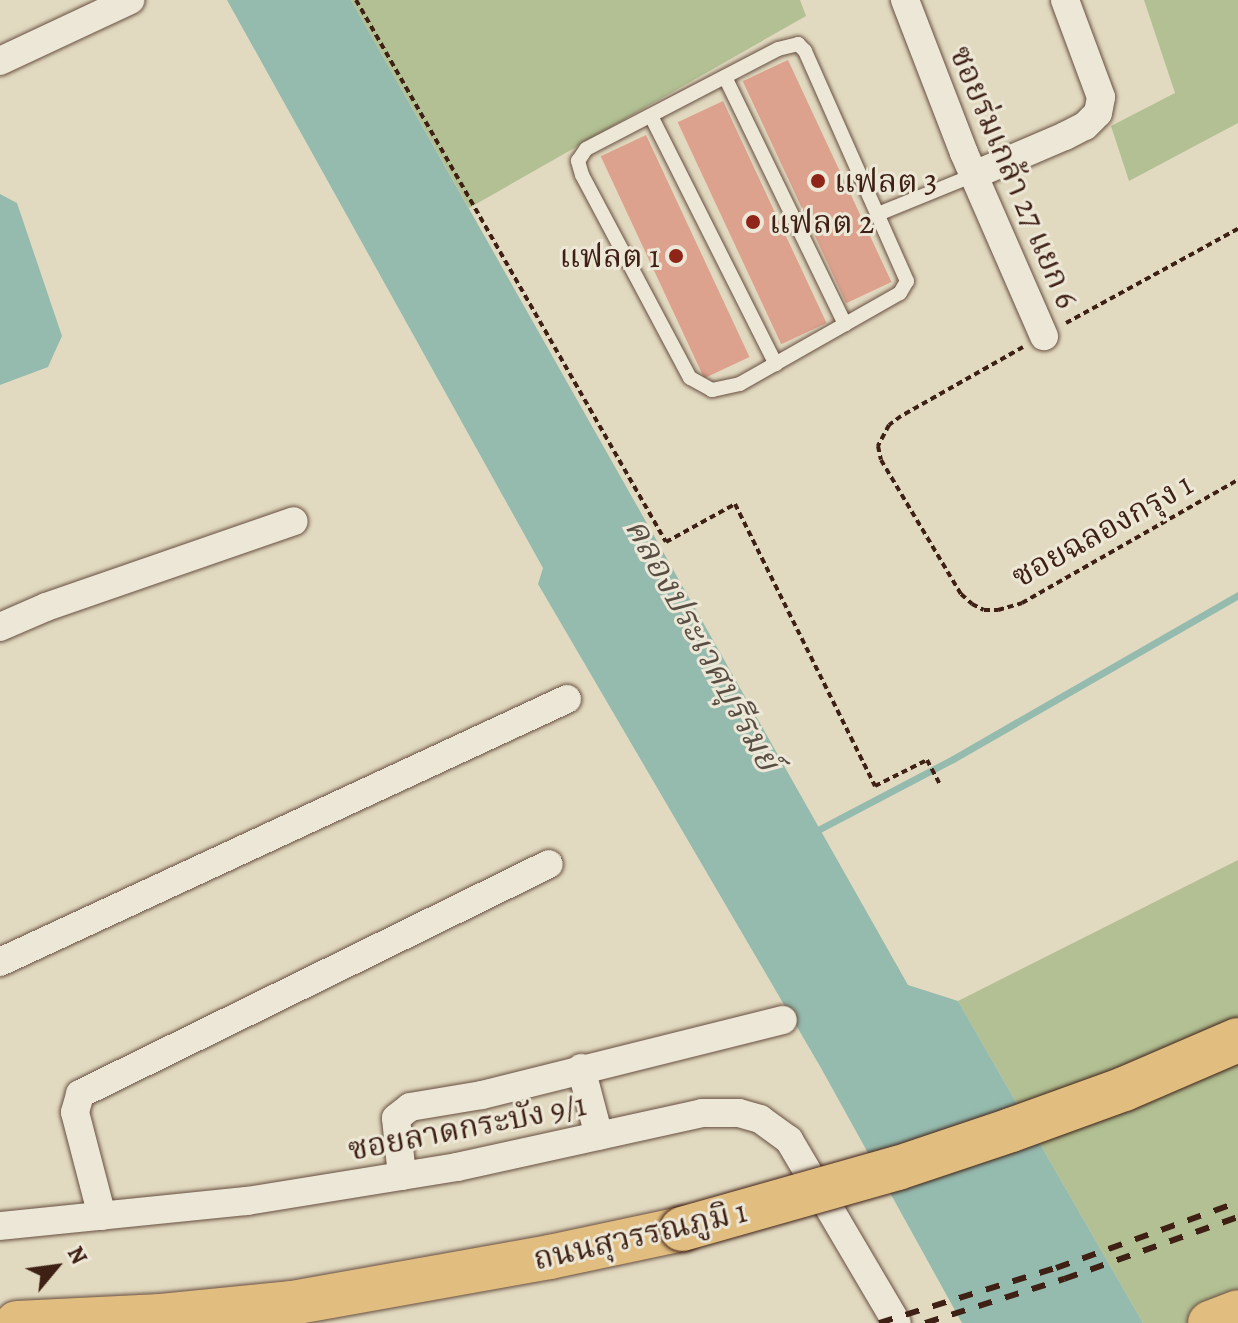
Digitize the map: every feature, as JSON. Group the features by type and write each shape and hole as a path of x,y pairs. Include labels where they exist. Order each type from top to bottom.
{"highway":[{"name":"ถนนสุวรรณภูมิ 1","path":"17,1323 161,1316 292,1303 550,1257 682,1229 898,1168 997,1135 1124,1089 1238,1040"},
{"path":"1210,1323 1238,1312"}],"street":[{"path":"0,60 130,0"},
{"name":"ซอยร่มเกล้า 27 แยก 6","path":"905,0 974,175 1044,336"},
{"path":"974,175 1085,126 1098,113 1101,97 1065,0"},
{"path":"0,627 46,607 294,521"},
{"path":"0,962 567,699"},
{"path":"102,1216 75,1112 80,1094 549,864"},
{"path":"402,1176 396,1118 402,1111 482,1095 783,1020"},
{"path":"581,1068 599,1136"},
{"name":"ซอยลาดกระบัง 9/1","path":"0,1226 247,1201 402,1176 702,1113 739,1113 760,1119 789,1140 897,1323"}],"lane":[{"path":"798,44 805,51 907,281 900,293 776,364 724,389 700,387 690,378 582,175 578,161 586,149 725,77 778,49 798,44"},
{"path":"725,77 845,324"},
{"path":"651,116 776,364"},
{"path":"878,214 974,175"}],"path":[{"path":"356,0 666,542 735,504 875,786 927,760 940,784"},
{"name":"ซอยฉลองกรุง 1","path":"1238,229 901,416 889,425 878,446 881,460 945,567 972,604 984,610 998,610 1022,603 1238,480"}],"green space":[{"path":"351,0 800,0 806,16 469,208"},
{"path":"1144,0 1238,0 1238,123 1129,181 1111,126 1175,93"},
{"path":"1238,860 1238,1323 1143,1323 958,1001"}],"water":[{"name":"คลองประเวศบุรีรมย์","path":"227,0 351,0 908,985 958,1001 1143,1323 962,1323 821,1068 538,584 543,568"},
{"path":"0,194 17,203 62,336 48,367 0,385"}],"building":[{"name":"แฟลต 3","path":"788,60 892,282 846,303 743,81"},
{"name":"แฟลต 2","path":"723,101 827,323 781,344 678,122"},
{"name":"แฟลต 1","path":"646,135 750,357 704,378 601,156"}],"waterway":[{"path":"814,832 953,759 1238,595"}],"railway":[{"path":"879,1323 1056,1268 1238,1202"},
{"path":"925,1323 1064,1279 1238,1217"}],"place":[{"name":"แฟลต 3","path":"818,181"},
{"name":"แฟลต 2","path":"753,222"},
{"name":"แฟลต 1","path":"676,256"}]}
